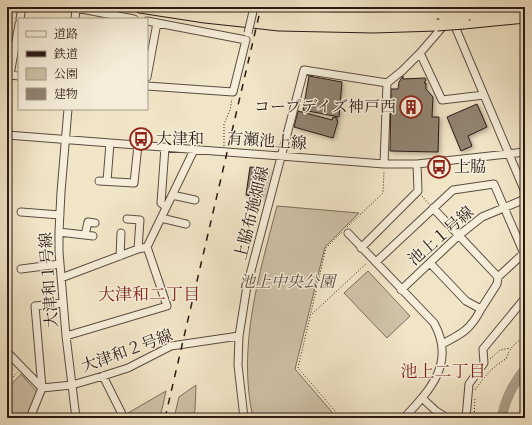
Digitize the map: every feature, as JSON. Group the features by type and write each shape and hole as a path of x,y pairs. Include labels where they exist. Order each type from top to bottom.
{"highway":[{"path":"140,7 206,17 279,25 373,27 444,19"},
{"path":"195,7 282,16 372,19 525,17"},
{"path":"467,18 525,9"}],"street":[{"path":"20,18 22,7"},
{"path":"148,86 233,92 254,7"},
{"path":"384,164 387,83 402,71 420,53 453,7"},
{"path":"75,18 74,8 129,18"},
{"path":"444,19 484,95 525,192"},
{"path":"148,21 247,37"},
{"path":"148,72 157,23"},
{"path":"18,30 10,75 18,76"},
{"path":"420,53 442,100 484,95"},
{"name":"上脇布施畑線","path":"244,418 238,365 239,336 247,286 304,70 387,83"},
{"name":"大津和１号線","path":"68,110 59,232 66,336 76,418"},
{"name":"有瀬池上線","path":"7,135 384,164 417,164 525,152"},
{"path":"110,143 103,181 134,183 138,145"},
{"path":"165,147 161,203 166,207"},
{"path":"66,336 167,306 147,247 194,150"},
{"path":"361,248 418,191 417,164"},
{"path":"374,260 453,190 494,184 524,254 498,277 497,284 468,329 442,344"},
{"path":"172,195 195,200"},
{"name":"池上１号線","path":"401,290 458,236 482,217 525,199"},
{"path":"433,208 498,277"},
{"path":"21,212 60,215"},
{"path":"161,218 186,224"},
{"path":"127,219 140,220 138,249"},
{"path":"59,232 89,235 88,222 95,222"},
{"path":"345,232 374,260 434,324 442,344 440,367 434,380 422,398 404,418"},
{"path":"120,256 121,233"},
{"path":"61,278 147,247"},
{"path":"430,263 466,301 481,309"},
{"path":"22,269 60,264"},
{"path":"466,418 469,384 484,363 483,348 525,298"},
{"path":"30,418 42,388 34,306 63,303"},
{"name":"大津和２号線","path":"42,388 72,385 128,368 171,346 239,336"},
{"path":"7,352 42,388"},
{"path":"103,376 124,418"},
{"path":"422,398 436,411 447,418"}],"path":[{"path":"224,152 224,124 230,110 233,92"},
{"path":"340,418 298,368 326,248 345,232 383,193 384,164"},
{"path":"418,191 433,208"},
{"path":"311,315 374,260"},
{"path":"475,391 480,382 496,364 506,360 510,348 514,343 525,336"},
{"path":"484,363 500,350 510,348"},
{"path":"7,383 23,368"},
{"path":"474,418 475,397"},
{"path":"330,418 336,413"}],"green space":[{"name":"池上中央公園","path":"277,206 359,213 325,247 295,369 332,412 326,418 253,418 247,365 252,311 263,258"},
{"path":"368,271 410,316 387,338 344,293"},
{"path":"21,374 38,393 28,418 7,418 7,389"},
{"path":"196,385 195,410 192,418 174,418 179,397"},
{"path":"166,391 160,418 130,418 128,413"}],"building":[{"path":"309,76 342,82 339,117 303,110"},
{"name":"コープデイズ神戸西","path":"403,76 403,79 425,78 426,80 424,83 426,83 426,89 433,97 432,117 439,117 438,152 390,151 391,89 398,89 399,82"},
{"path":"477,104 487,127 468,136 472,146 461,151 447,117"},
{"path":"298,111 332,120 333,117 337,118 338,121 333,138 294,127"},
{"path":"250,167 268,169 261,198 246,195"}],"waterway":[{"path":"502,418 510,392 525,369"}],"railway":[{"path":"165,418 261,7"}],"place":[{"name":"コープデイズ神戸西","path":"411,107"},
{"name":"大津和","path":"141,139"},
{"name":"上脇","path":"439,167"}],"district":[{"name":"大津和二丁目","path":"149,295"},
{"name":"池上二丁目","path":"443,372"}]}
